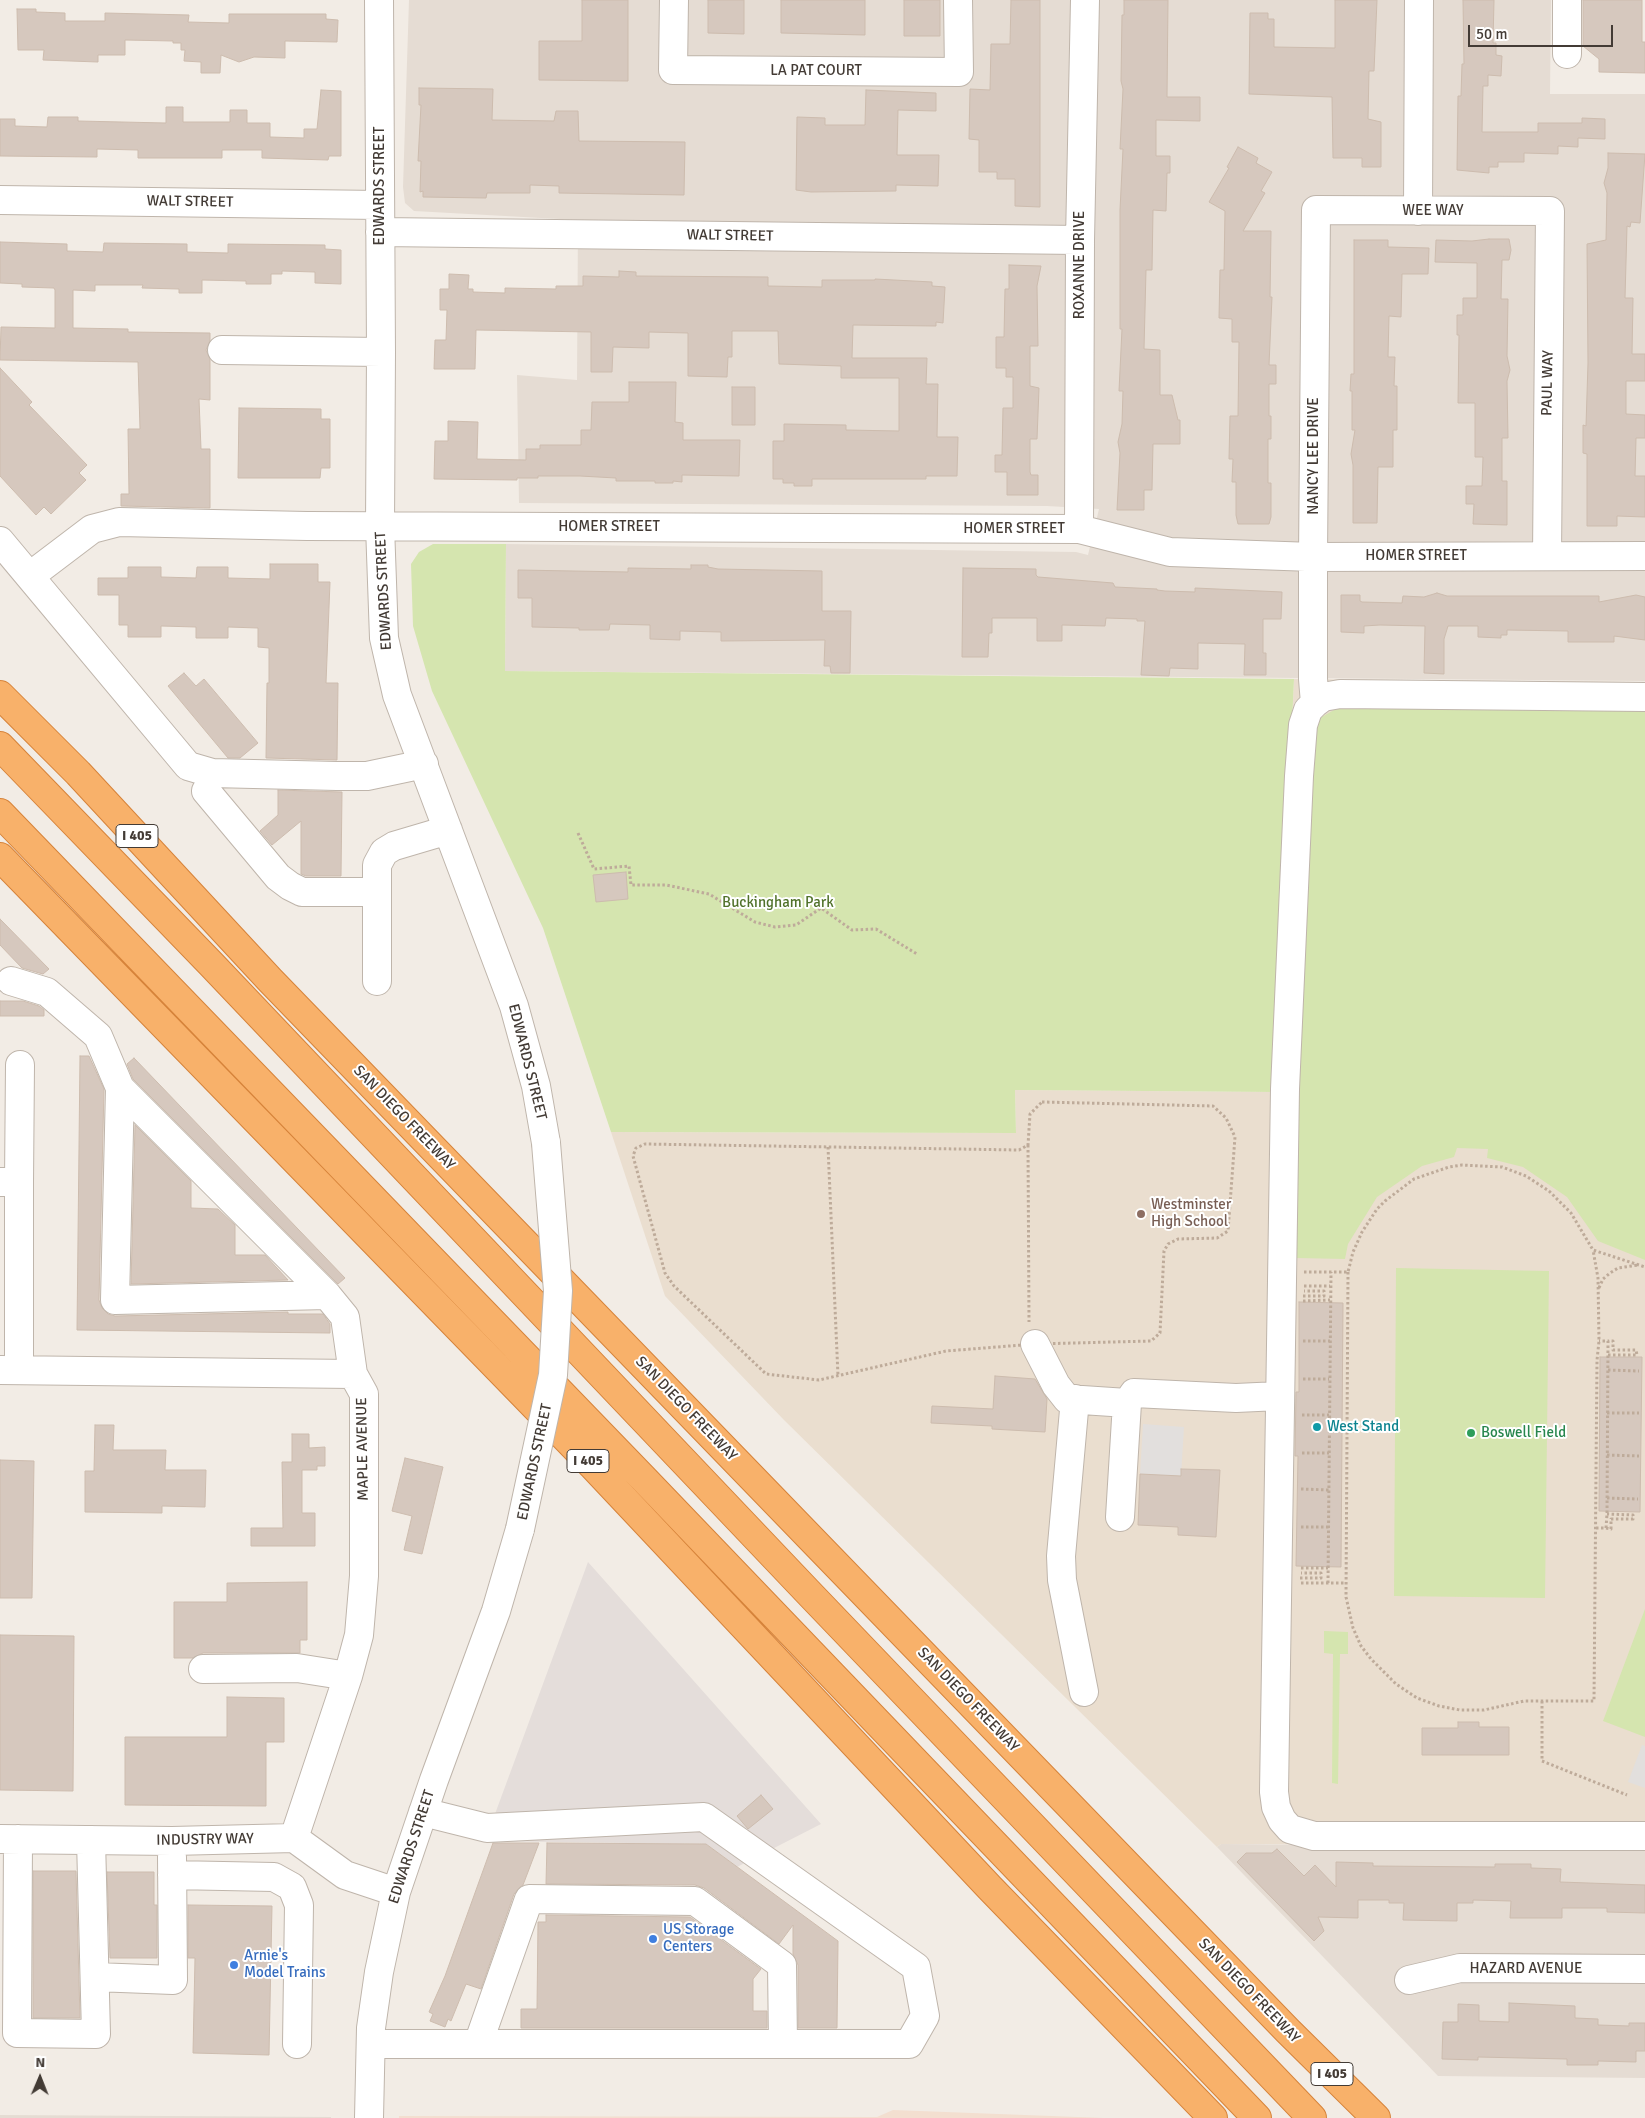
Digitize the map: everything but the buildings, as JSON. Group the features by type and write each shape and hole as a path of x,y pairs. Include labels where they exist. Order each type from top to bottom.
{"highway":[{"name":"SAN DIEGO FREEWAY","path":"0,695 78,773 270,980 1288,2031 1376,2118"},
{"path":"0,746 206,958 1312,2118"},
{"path":"0,813 642,1477 1256,2118"},
{"name":"I 405","path":"0,857 593,1466 990,1888 1213,2118"}],"street":[{"name":"EDWARDS STREET","path":"369,2118 371,2028 379,1972 396,1892 496,1612 520,1529 553,1376 558,1290 546,1144 536,1086 514,1006 397,695 389,667 384,638 380,526 379,0"},
{"name":"LA PAT COURT","path":"674,0 673,70 959,72 958,0"},
{"name":"ROXANNE DRIVE","path":"1079,529 1080,240 1084,0"},
{"path":"1418,0 1418,211"},
{"path":"1567,0 1567,54"},
{"name":"WALT STREET","path":"0,200 379,205"},
{"name":"WEE WAY","path":"1316,210 1550,211"},
{"name":"NANCY LEE DRIVE","path":"1315,703 1313,679 1313,557 1316,210"},
{"name":"PAUL WAY","path":"1547,556 1550,211"},
{"name":"WALT STREET","path":"380,232 1080,240"},
{"path":"222,350 381,352"},
{"name":"HOMER STREET","path":"30,576 92,529 118,522 380,526 1079,529 1170,552 1313,557 1645,556"},
{"path":"0,541 188,766 212,773 367,776 424,764"},
{"path":"1645,697 1340,694 1323,697 1308,710 1303,725 1299,776 1285,1089 1281,1271 1288,1405 1274,1792 1276,1807 1282,1820 1290,1829 1314,1836 1645,1836"},
{"path":"206,791 278,877 290,886 302,892 377,892"},
{"path":"377,981 377,865 384,852 394,846 448,830"},
{"path":"4,977 47,992 98,1036 120,1088 115,1300 327,1295"},
{"path":"20,1065 9,1182 10,1370 353,1374"},
{"name":"MAPLE AVENUE","path":"120,1088 327,1295 345,1317 353,1374 364,1394 364,1576 359,1635 348,1676 294,1838"},
{"path":"1031,1338 1056,1385 1067,1399 1127,1402"},
{"path":"1120,1517 1127,1402 1134,1393 1236,1398 1288,1405"},
{"path":"1075,1399 1061,1556 1062,1580 1084,1692"},
{"path":"203,1669 297,1668 348,1676"},
{"path":"371,2044 909,2044 925,2016 916,1966 704,1817 487,1828 423,1812"},
{"path":"294,1838 344,1875 396,1892"},
{"name":"INDUSTRY WAY","path":"9,1839 172,1840 294,1838"},
{"path":"9,1839 17,2033 96,2034 92,1840"},
{"path":"95,1977 174,1980 172,1840"},
{"path":"172,1875 274,1877 292,1887 299,1905 297,2044"},
{"path":"478,2044 529,1899 695,1900 782,1964 783,2044"},
{"name":"HAZARD AVENUE","path":"1409,1980 1460,1968 1645,1969"}],"path":[{"path":"578,833 594,869 629,866 631,885 666,885 709,894 755,922 775,927 796,925 821,908 852,930 876,929 917,954"},
{"path":"1028,1145 1019,1150 645,1144 636,1148 633,1156 665,1273 674,1286 766,1374 819,1380 946,1351 1031,1338 1151,1341 1160,1333 1164,1250 1168,1244 1178,1239 1217,1238 1228,1231 1235,1137 1226,1118 1213,1106 1042,1102 1030,1114 1028,1145 1031,1338"},
{"path":"828,1147 838,1376"},
{"path":"1462,1165 1502,1167 1538,1183 1571,1213 1593,1250 1598,1289 1599,1341 1597,1360 1594,1701 1524,1701 1484,1710 1468,1710 1439,1706 1417,1698 1396,1684 1371,1659 1353,1628 1348,1609 1346,1583 1348,1272 1353,1252 1362,1232 1377,1209 1385,1201 1414,1179 1449,1167 1462,1165"},
{"path":"1593,1250 1645,1267"},
{"path":"1598,1289 1603,1280 1618,1268 1640,1265"},
{"path":"1281,1271 1348,1272"},
{"path":"1328,1583 1331,1272"},
{"path":"1330,1286 1302,1286 1302,1291 1324,1291 1324,1296 1302,1296 1302,1301 1330,1300"},
{"path":"1300,1341 1330,1341"},
{"path":"1599,1341 1613,1341 1613,1350 1636,1350 1637,1355 1608,1355"},
{"path":"1606,1528 1608,1341"},
{"path":"1608,1370 1639,1371"},
{"path":"1300,1378 1329,1379"},
{"path":"1288,1405 1329,1415"},
{"path":"1607,1413 1638,1413"},
{"path":"1298,1453 1329,1453"},
{"path":"1607,1455 1639,1456"},
{"path":"1298,1489 1329,1490"},
{"path":"1607,1498 1638,1499"},
{"path":"1596,1528 1612,1529 1611,1518 1633,1519 1633,1515 1607,1514"},
{"path":"1298,1527 1328,1528"},
{"path":"1328,1568 1300,1568 1300,1573 1321,1573 1321,1578 1300,1578 1299,1583 1346,1583"},
{"path":"1542,1701 1542,1761 1627,1795"}],"shaded area":[{"path":"409,0 1551,0 1550,94 1645,94 1645,681 505,671 506,544 1076,552 1088,555 1099,509 1047,506 519,503 517,375 577,380 578,220 414,211 405,203 403,187"},
{"name":"Westminster High School","path":"1294,679 1645,682 1645,1848 1264,1844 1221,1844 1217,1847 784,1420 665,1296 611,1132 1016,1133 1015,1090 1275,1092"},
{"path":"1143,1424 1184,1427 1181,1476 1140,1474"},
{"path":"588,1562 821,1824 737,1867 706,1844 485,1841"},
{"path":"1642,1745 1645,1746 1645,1788 1628,1782"},
{"path":"1221,1844 1645,1848 1645,2078 1438,2076 1217,1847"},
{"path":"893,2110 1104,2118 399,2118 399,2116 877,2117"},
{"path":"0,2115 331,2117 331,2118 0,2118"}],"green space":[{"name":"Buckingham Park","path":"433,544 506,544 505,671 1294,679 1275,1092 1015,1090 1016,1133 611,1132 543,928 432,691 413,626 411,564 419,552"},
{"path":"1346,703 1645,703 1645,1260 1598,1241 1567,1197 1523,1167 1487,1158 1488,1149 1457,1148 1454,1157 1422,1166 1377,1197 1348,1244 1345,1259 1296,1258 1288,1250 1310,742 1320,718"},
{"name":"Boswell Field","path":"1396,1268 1549,1271 1545,1598 1394,1596"},
{"path":"1645,1609 1645,1737 1603,1721"},
{"path":"1324,1631 1348,1632 1348,1654 1340,1654 1338,1784 1332,1783 1333,1654 1324,1653"}],"place":[{"name":"Westminster High School","path":"1141,1214"},
{"name":"West Stand","path":"1317,1427"},
{"name":"Boswell Field","path":"1471,1433"},
{"name":"US Storage Centers","path":"653,1939"},
{"name":"Arnie's Model Trains","path":"234,1965"}]}
